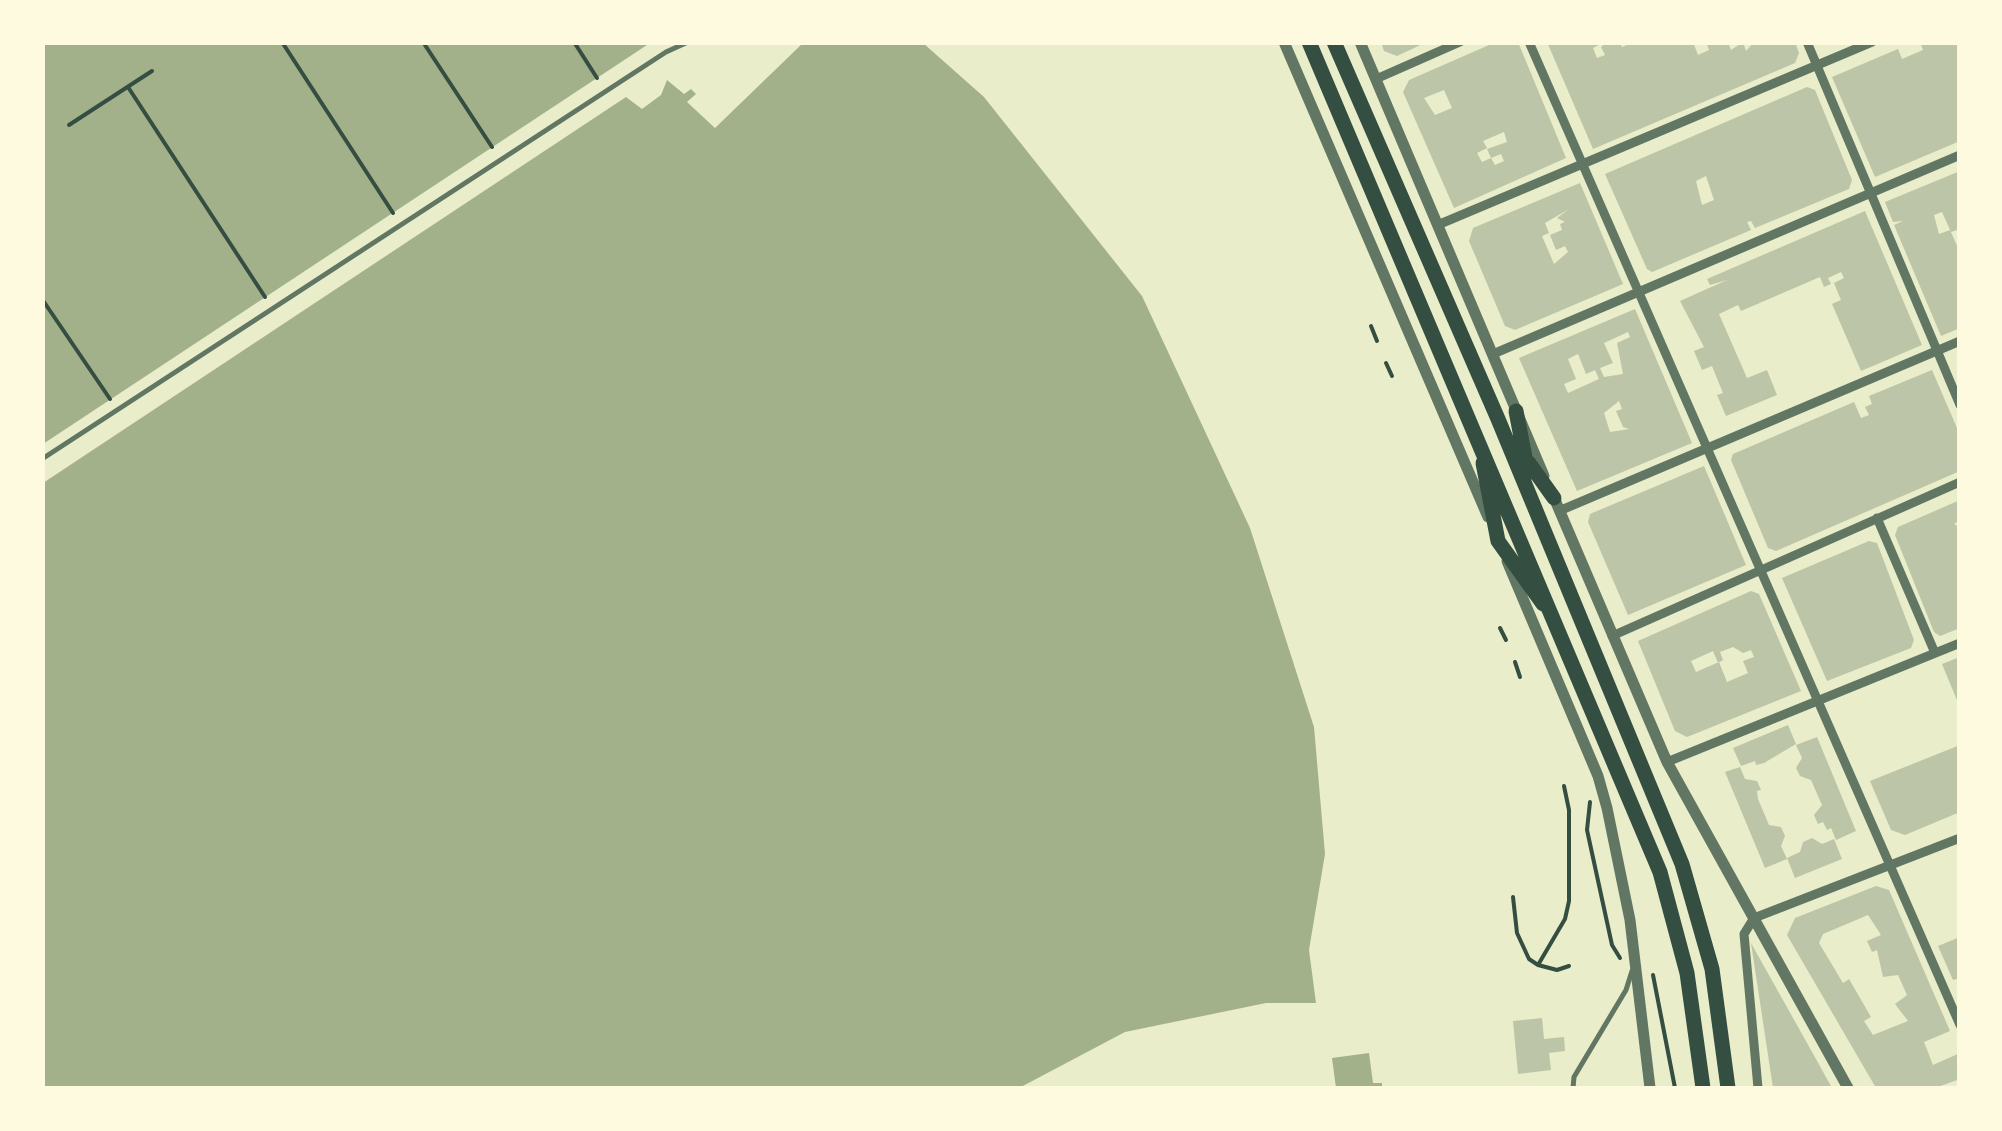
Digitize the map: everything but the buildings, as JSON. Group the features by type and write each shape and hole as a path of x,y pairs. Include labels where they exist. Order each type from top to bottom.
{"highway":[{"path":"1309,42 1660,872 1687,973 1703,1088"},
{"path":"1334,42 1498,418 1682,864 1712,969 1728,1088"},
{"path":"1516,410 1535,506"},
{"path":"1498,418 1557,504"},
{"path":"1476,430 1498,542 1560,628"}],"street":[{"path":"1284,42 1598,776 1616,842 1650,1088"},
{"path":"1360,42 1668,762 1848,1088"},
{"path":"1376,78 1460,42"},
{"path":"1528,42 1960,1025"},
{"path":"1807,42 1960,405"},
{"path":"1440,224 1872,42"},
{"path":"1493,354 1960,155"},
{"path":"1557,504 1706,448 1960,341"},
{"path":"1612,636 1960,482"},
{"path":"1877,518 1935,653"},
{"path":"1668,762 1960,643"},
{"path":"1758,1088 1744,934 1754,918 1960,838"}],"lane":[{"path":"42,460 666,52 688,42"},
{"path":"1573,1088 1574,1076 1626,990 1635,958"}],"path":[{"path":"282,42 393,212"},
{"path":"423,42 492,147"},
{"path":"574,42 597,78"},
{"path":"69,125 152,71"},
{"path":"128,87 265,297"},
{"path":"42,298 110,400"},
{"path":"1370,326 1377,340"},
{"path":"1386,362 1392,376"},
{"path":"1500,628 1506,640"},
{"path":"1516,662 1520,677"},
{"path":"1538,966 1566,919 1570,901 1569,810 1564,786"},
{"path":"1586,786 1588,830 1612,946"},
{"path":"1513,897 1517,933 1529,959 1546,970 1569,966"},
{"path":"1650,958 1674,1088"}],"shaded area":[{"path":"804,42 923,43 984,97 1142,296 1250,528 1314,727 1325,854 1309,950 1316,1003 1266,1003 1125,1032 1019,1088 43,1088 43,483 626,97 642,109 661,95 667,80 684,94 691,89 696,94 687,102 715,128"},
{"path":"43,43 650,43 43,444"},
{"path":"1369,1053 1373,1083 1382,1083 1382,1088 1336,1088 1332,1058"}]}
